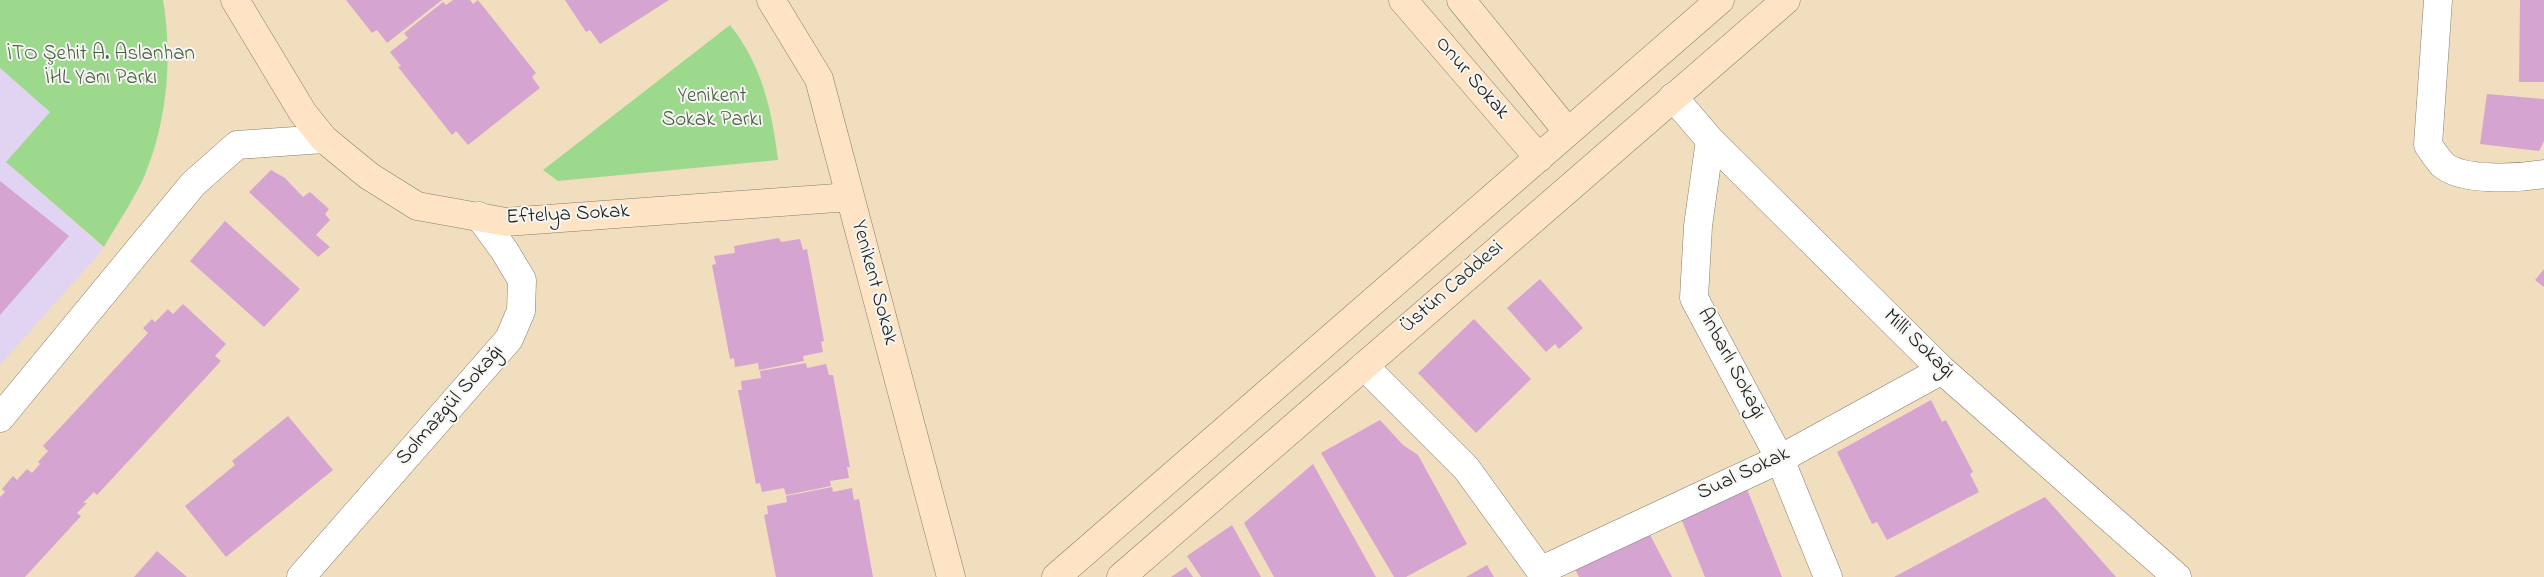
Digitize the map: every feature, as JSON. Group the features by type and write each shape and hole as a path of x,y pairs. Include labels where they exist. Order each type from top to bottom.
{"street":[{"name":"Eftelya Sokak","path":"235,0 302,114 324,139 369,176 417,206 506,222 850,197"},
{"name":"Yenikent Sokak","path":"771,0 819,79 951,577"},
{"name":"Onur Sokak","path":"1403,0 1539,158"},
{"name":"Onur Sokak","path":"1461,0 1568,132"},
{"name":"Üstün Caddesi","path":"1056,577 1720,0"},
{"name":"Üstün Caddesi","path":"1121,577 1786,0"},
{"path":"2438,0 2428,145 2443,165 2475,177 2520,178 2544,174"},
{"name":"Milli Sokağı","path":"1673,98 1710,140 1942,370 2177,577"},
{"path":"0,418 194,184 237,145 324,139"},
{"name":"Anbarlı Sokağı","path":"1710,140 1698,226 1694,298 1780,459 1828,577"},
{"name":"Solmazgül Sokağı","path":"301,577 509,339 521,311 522,280 504,250 479,216"},
{"path":"1364,366 1466,468 1543,573"},
{"name":"Sual Sokak","path":"1543,573 1780,459 1942,370"}],"shaded area":[{"path":"0,68 50,112 6,162 104,248 0,365"}],"green space":[{"name":"İTO Şehit A. Aslanhan İHL Yanı Parkı","path":"0,0 163,0 166,22 167,67 163,113 158,135 144,177 104,247 6,162 50,112 0,68"},
{"name":"Yenikent Sokak Parkı","path":"730,25 741,40 758,72 769,106 778,160 558,181 543,170"}],"building":[{"path":"346,0 442,0 387,43 377,30 372,33"},
{"path":"453,0 470,0 473,4 478,0 536,73 532,77 540,88 468,145 456,131 452,135 398,67 401,66 390,52 408,38 404,33 443,2 446,5"},
{"path":"565,0 669,0 600,44 590,30 586,32"},
{"path":"2520,0 2544,0 2544,82 2519,82"},
{"path":"2487,94 2544,99 2544,141 2539,151 2480,144"},
{"path":"271,170 285,178 303,197 310,192 329,209 325,214 330,220 316,235 330,247 318,257 249,192"},
{"path":"0,181 69,236 0,315"},
{"path":"225,221 300,289 264,327 190,261"},
{"path":"779,238 781,242 800,239 803,250 807,249 824,341 821,342 823,352 803,356 804,361 759,370 758,363 735,367 734,358 730,359 712,265 716,264 714,256 735,253 734,246"},
{"path":"2544,269 2544,287 2535,280"},
{"path":"1540,279 1583,328 1559,349 1555,344 1546,352 1507,308"},
{"path":"183,304 226,344 215,356 221,361 97,495 94,492 83,503 87,503 77,513 81,516 25,577 0,577 0,497 5,492 2,489 13,476 17,480 27,469 32,473 40,464 38,462 48,451 43,446 148,333 143,328 152,319 155,322 168,309 173,314"},
{"path":"1474,319 1531,379 1476,433 1418,373"},
{"path":"806,363 807,368 826,364 829,375 833,375 850,467 847,467 849,478 830,481 831,486 786,495 784,488 762,492 760,483 756,484 738,390 742,390 741,381 761,378 760,371"},
{"path":"1931,400 1942,422 1946,420 1973,472 1970,474 1979,492 1887,540 1877,522 1872,524 1837,452"},
{"path":"288,416 333,470 226,557 185,506 235,465 232,461"},
{"path":"1380,420 1403,445 1418,455 1467,544 1406,577 1394,577 1321,453"},
{"path":"1313,464 1376,577 1274,577 1244,523"},
{"path":"1745,484 1782,577 1705,577 1678,511"},
{"path":"832,487 833,492 852,488 854,500 859,499 873,577 776,577 764,515 768,514 767,506 787,502 786,496"},
{"path":"2045,497 2116,577 1894,577 2012,514"},
{"path":"1232,525 1261,577 1201,577 1187,556"},
{"path":"1648,531 1672,577 1579,577 1575,569"},
{"path":"157,551 187,577 134,577"},
{"path":"1487,565 1494,577 1466,577"},
{"path":"1186,567 1193,577 1171,577"}]}
